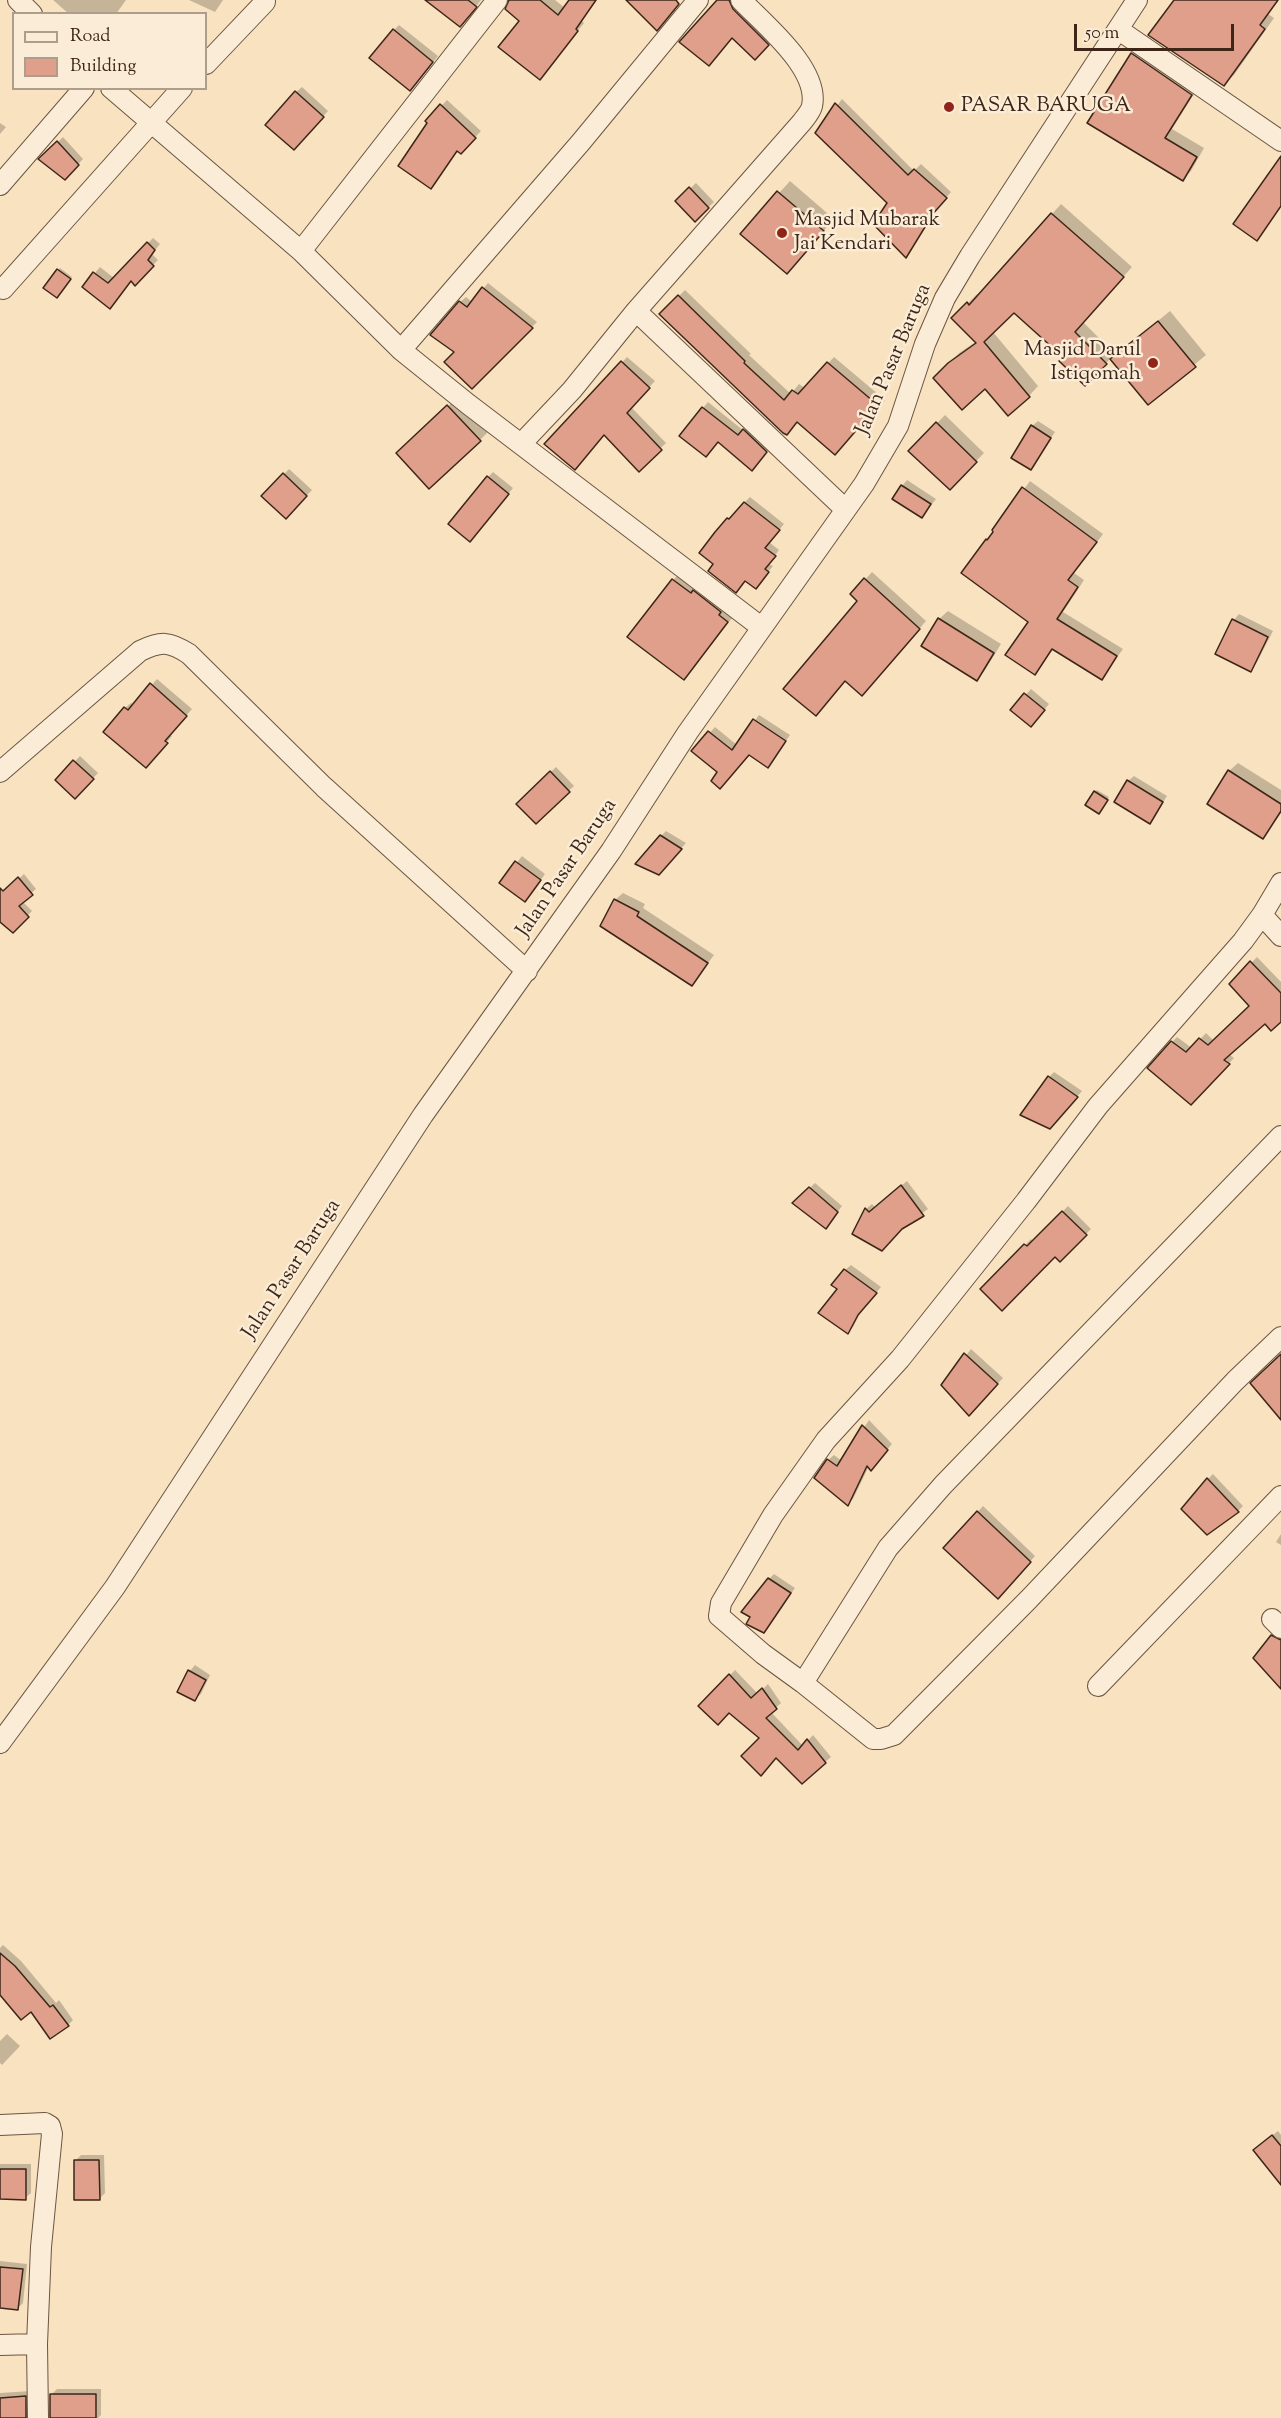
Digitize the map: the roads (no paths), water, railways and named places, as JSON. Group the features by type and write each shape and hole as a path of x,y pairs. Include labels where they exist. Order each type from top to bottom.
{"street":[{"path":"18,0 30,12"},
{"path":"301,251 497,0"},
{"path":"401,350 581,142 698,0"},
{"path":"521,444 572,390 636,311 802,122 812,107 812,85 802,66 741,0"},
{"name":"Jalan Pasar Baruga","path":"0,1743 115,1587 423,1115 611,851 688,732 864,484 898,426 926,344 945,298 1137,0"},
{"path":"207,63 265,2"},
{"path":"1119,30 1281,141"},
{"path":"0,185 82,90"},
{"path":"113,90 301,251 401,350 762,627"},
{"path":"3,289 180,90"},
{"path":"636,311 845,509"},
{"path":"0,772 140,651 155,644 176,646 189,654 346,808 527,971"},
{"path":"1281,883 1243,941 1098,1106 1026,1201 900,1359 826,1440 773,1515 721,1603 718,1616 873,1739 894,1735 1029,1599 1235,1382 1281,1337"},
{"path":"1262,915 1281,936"},
{"path":"803,1683 888,1548 912,1520 943,1485 1281,1136"},
{"path":"1098,1686 1281,1496"},
{"path":"0,2126 45,2123 50,2126 37,2344 38,2418"},
{"path":"0,2345 37,2344"}],"place":[{"name":"PASAR BARUGA","path":"949,107"},
{"name":"Masjid Mubarak Jai Kendari","path":"782,233"},
{"name":"Masjid Darul Istiqomah","path":"1153,363"}]}
